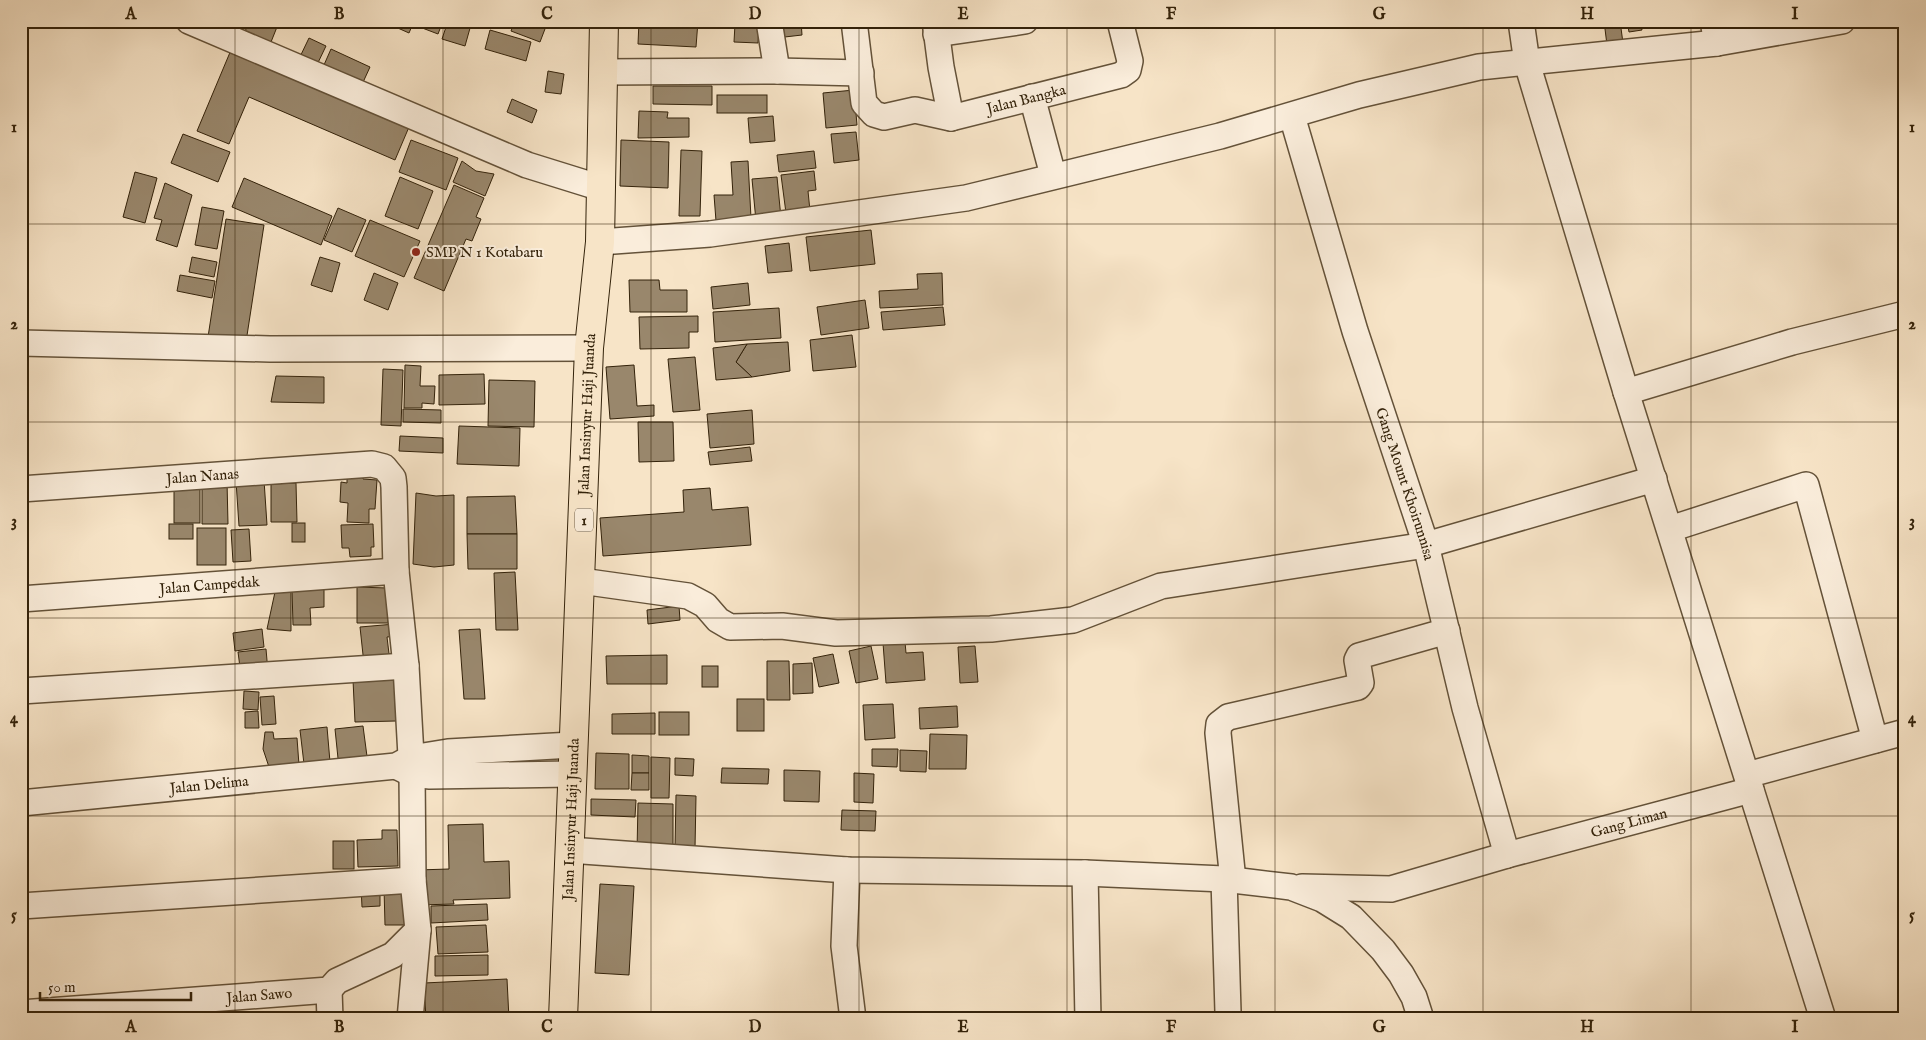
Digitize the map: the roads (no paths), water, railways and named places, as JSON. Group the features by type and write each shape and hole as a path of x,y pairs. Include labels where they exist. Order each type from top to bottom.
{"highway":[{"name":"Jalan Insinyur Haji Juanda","path":"563,1019 572,745 581,581 589,348 600,242 604,21"}],"street":[{"path":"188,21 527,165 601,179"},
{"path":"769,21 777,71"},
{"path":"603,72 777,71 861,73 854,21"},
{"path":"951,118 935,28 1025,21"},
{"name":"Jalan Bangka","path":"861,73 864,103 874,114 884,117 915,110 951,118 1122,75 1128,70 1130,61 1120,21"},
{"path":"1521,21 1527,63 1626,392 1823,1019"},
{"path":"600,242 710,234 966,198 1053,175 1169,149 1292,116 1360,95 1479,67 1527,63 1715,32 1842,21"},
{"path":"1032,97 1053,175"},
{"name":"Gang Mount Khoirunnisa","path":"1292,116 1355,331 1426,545 1465,708 1507,855"},
{"path":"549,153 601,179"},
{"path":"1626,392 1792,342 1905,314"},
{"path":"21,343 270,349 589,348"},
{"name":"Jalan Nanas","path":"21,489 372,464 384,466 393,478 396,571"},
{"path":"581,581 688,596 705,605 718,620 730,627 782,626 836,634 945,632 1073,620 1161,586 1426,545 1654,479"},
{"path":"1670,529 1806,485 1875,740"},
{"path":"396,571 406,666 406,766 418,930 410,1019"},
{"name":"Jalan Campedak","path":"21,599 396,571"},
{"path":"1228,1012 1229,880 1218,732 1219,724 1223,720 1358,687 1362,684 1357,660 1359,656 1447,631"},
{"path":"21,691 406,666"},
{"name":"Gang Liman","path":"1291,887 1391,889 1749,783 1875,740 1905,732"},
{"name":"Jalan Delima","path":"21,803 406,766 448,752 572,745"},
{"name":"Jalan Delima","path":"406,766 458,777 571,774"},
{"path":"569,850 847,870 1085,873 1229,880 1291,887 1322,900 1350,917 1383,950 1401,974 1414,997 1421,1019"},
{"path":"847,870 844,946 853,1019"},
{"path":"1085,873 1088,1019"},
{"path":"21,906 413,880"},
{"path":"330,1019 329,990 337,981 393,955 418,930"},
{"name":"Jalan Sawo","path":"21,1013 329,990"}],"place":[{"name":"SMP N 1 Kotabaru","path":"416,252"}]}
